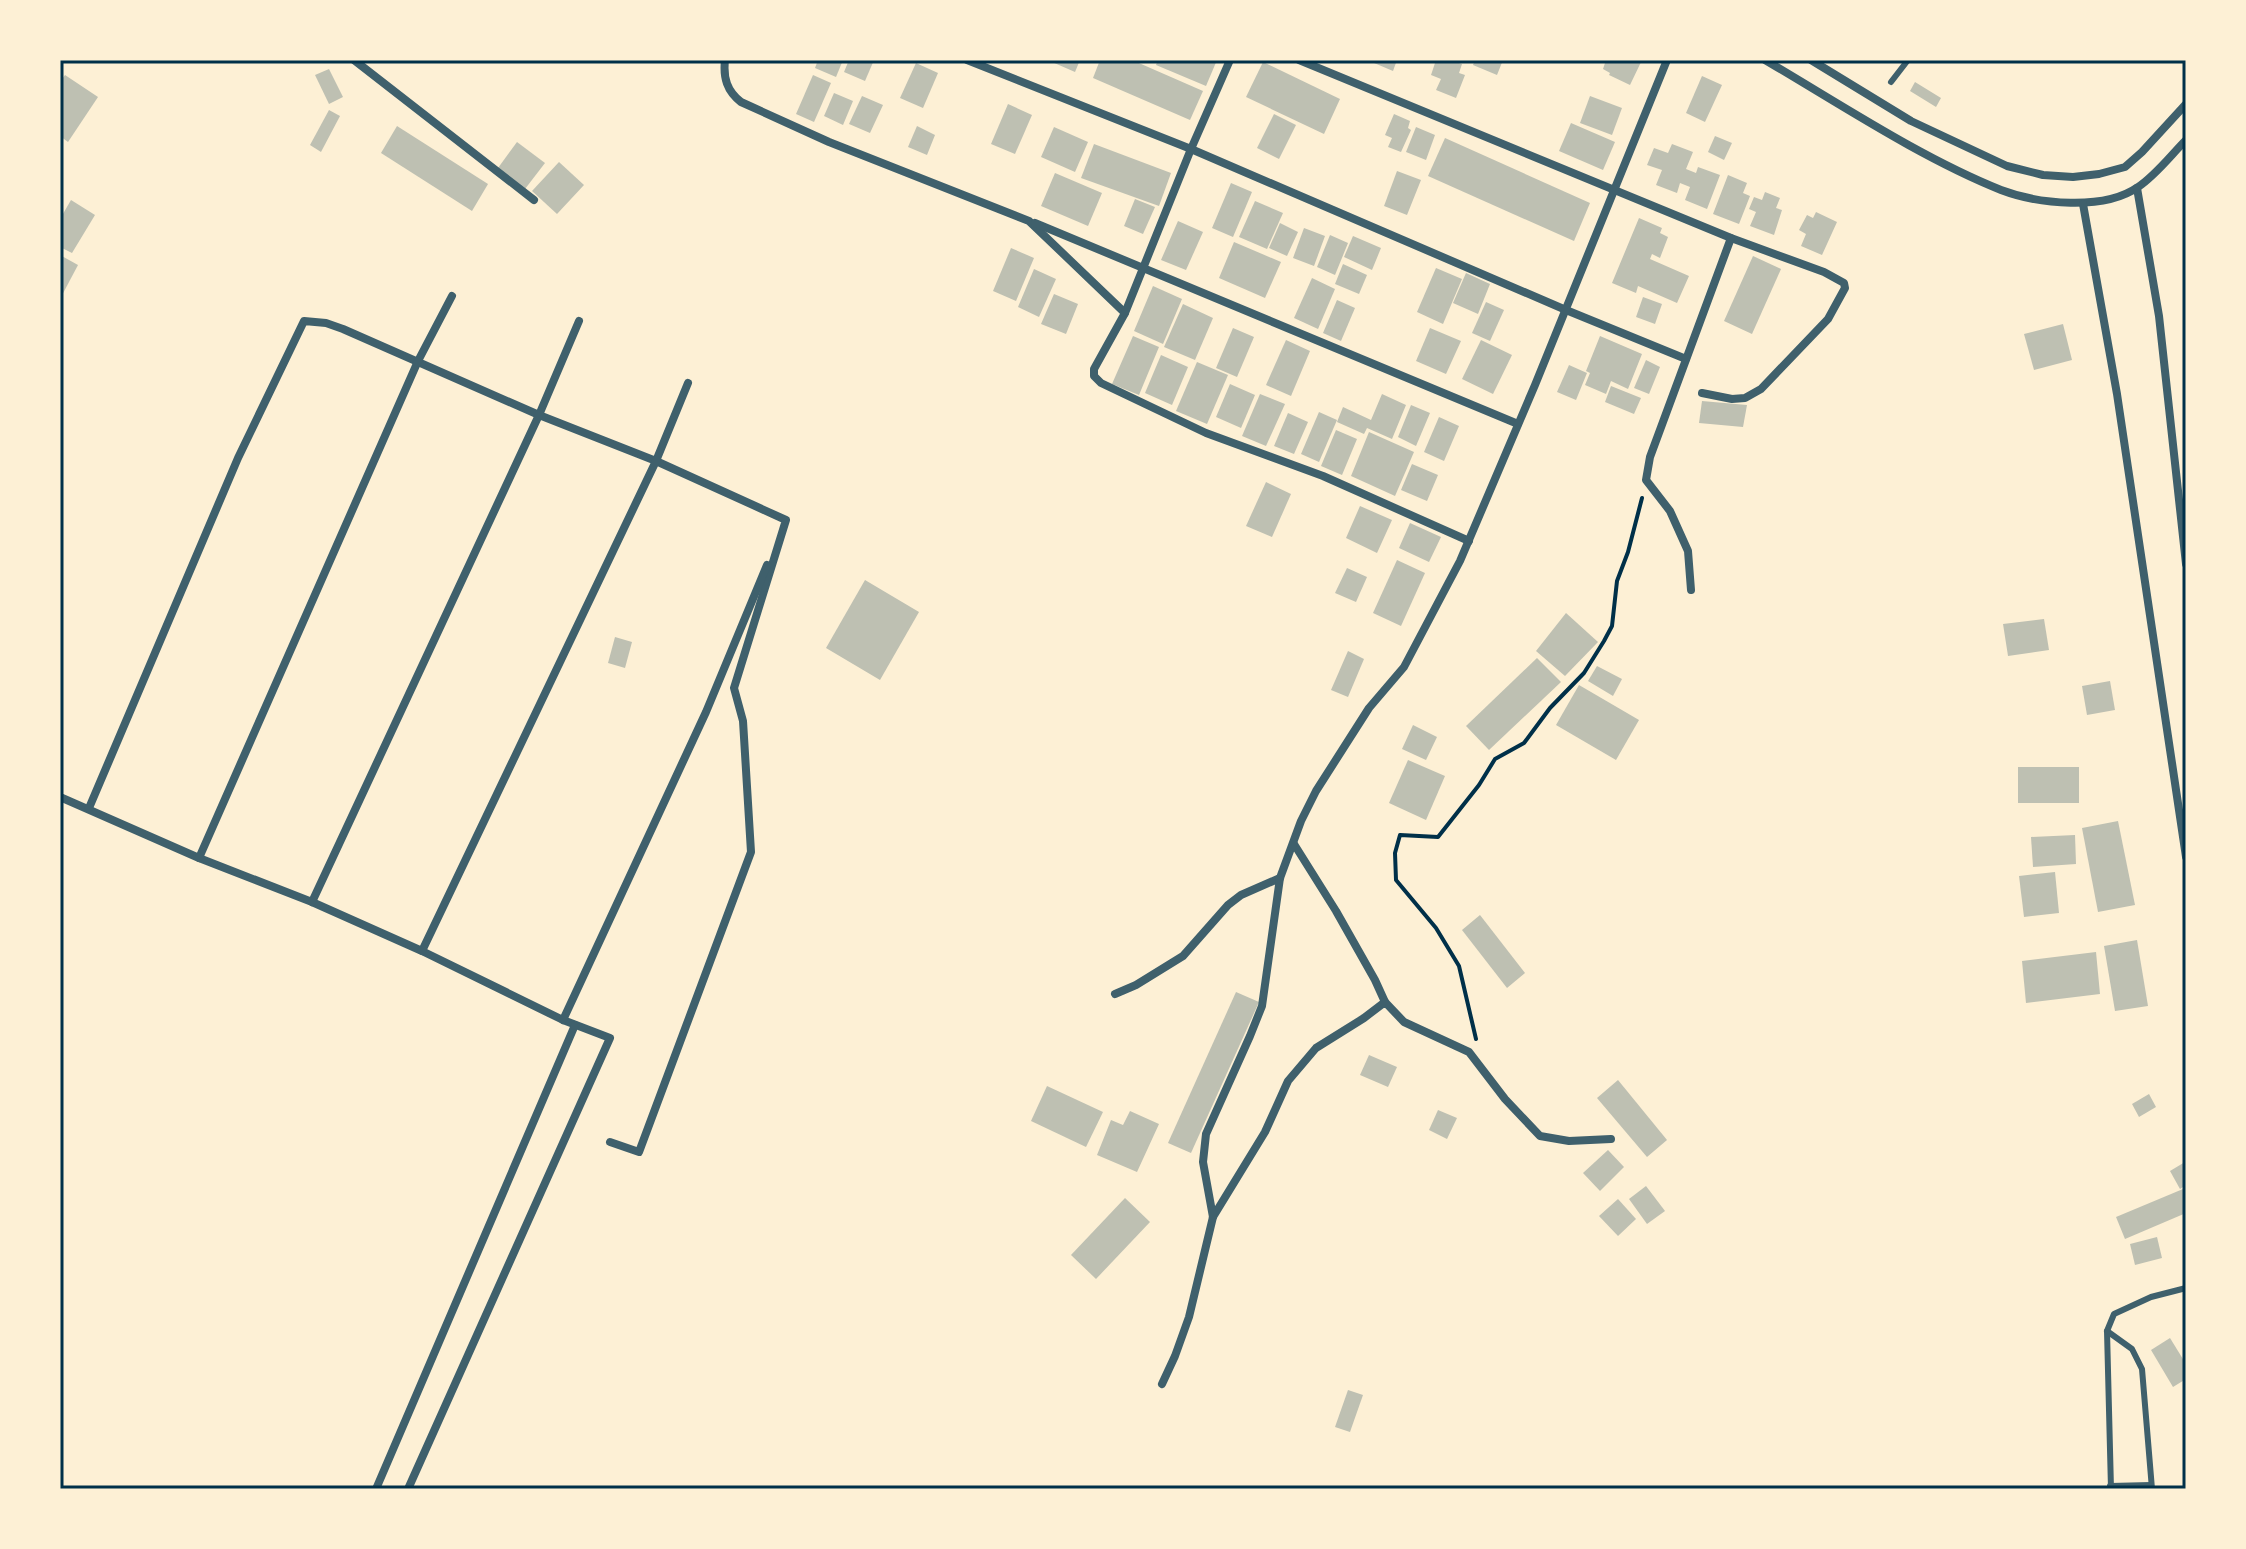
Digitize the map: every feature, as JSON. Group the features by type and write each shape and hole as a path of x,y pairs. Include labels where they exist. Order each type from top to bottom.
{"street":[{"path":"354,60 534,200"},
{"path":"725,60 725,80 730,91 741,102 829,142 1029,221 1518,424"},
{"path":"967,60 1191,149 1686,359"},
{"path":"1230,60 1125,313 1094,369 1095,378 1206,433 1323,476 1469,541"},
{"path":"1299,60 1731,238 1824,272 1844,283 1845,288 1828,319 1761,389 1745,398 1732,399 1702,393"},
{"path":"1213,1217 1206,1184 1203,1144 1262,1006 1280,878 1301,821 1316,791 1369,708 1404,667 1469,541 1667,60"},
{"path":"1765,60 1894,136 1957,169 2003,190 2035,199 2083,204 2114,197 2137,188 2186,140"},
{"path":"1811,60 1911,121 2007,166 2043,175 2073,177 2125,167 2186,104"},
{"path":"2137,188 2159,316 2186,564"},
{"path":"2083,204 2117,394 2186,857"},
{"path":"1029,221 1125,313"},
{"path":"1691,590 1688,551 1670,511 1646,480 1650,457 1731,238"},
{"path":"199,858 418,361 452,296"},
{"path":"89,808 238,458 304,321 326,323 539,415 656,461 786,520"},
{"path":"312,902 539,415 579,321"},
{"path":"422,951 656,461 688,383"},
{"path":"563,1020 706,712 786,520"},
{"path":"610,1142 639,1152 751,852 743,721 734,688 786,520"},
{"path":"60,797 199,858 312,902 422,951 563,1020 610,1038 408,1489"},
{"path":"1294,844 1336,911 1385,1002 1404,1022 1469,1052 1505,1099 1540,1136 1569,1141 1611,1139"},
{"path":"1115,994 1183,956 1228,905 1241,895 1280,878"},
{"path":"1162,1384 1189,1317 1213,1217 1265,1132 1288,1081 1316,1048 1385,1002"},
{"path":"376,1489 575,1025"}],"lane":[{"path":"1891,82 1908,60"},
{"path":"2107,1331 2132,1349 2142,1369 2152,1487 2110,1488 2107,1331 2114,1314 2151,1297 2186,1288"}],"path":[{"path":"1477,1043 1459,966 1436,928 1396,880 1395,853 1400,835 1438,837 1479,785 1495,759 1524,743 1550,708 1566,695 1584,673 1612,626 1617,581 1628,552 1646,480"}],"building":[{"path":"818,60 843,60 836,77 815,68"},
{"path":"849,60 874,60 865,81 844,72"},
{"path":"1053,60 1080,60 1075,72"},
{"path":"1100,60 1132,60 1203,91 1190,120 1093,78"},
{"path":"1158,60 1217,60 1206,86 1156,65"},
{"path":"1367,60 1397,60 1393,71"},
{"path":"1436,60 1462,64 1459,73 1465,75 1456,98 1436,90 1441,79 1431,75"},
{"path":"1475,60 1503,60 1497,75 1473,65"},
{"path":"1606,60 1642,60 1630,85 1603,69"},
{"path":"1263,62 1340,99 1324,134 1246,97"},
{"path":"916,63 938,73 923,108 900,98"},
{"path":"329,69 343,97 329,104 315,75"},
{"path":"65,75 98,97 68,142 60,136 60,82"},
{"path":"813,75 831,83 814,122 796,114"},
{"path":"1702,76 1722,85 1705,122 1686,113"},
{"path":"1915,82 1941,98 1936,107 1910,91"},
{"path":"834,93 853,101 843,125 824,116"},
{"path":"862,96 883,105 870,133 849,124"},
{"path":"1590,96 1622,108 1612,135 1580,123"},
{"path":"1008,104 1032,115 1015,154 991,144"},
{"path":"329,110 340,116 321,152 310,145"},
{"path":"1274,114 1296,125 1279,159 1257,148"},
{"path":"1394,114 1410,121 1408,128 1411,130 1401,152 1388,147 1392,138 1385,135"},
{"path":"1571,123 1615,142 1603,170 1559,151"},
{"path":"397,126 488,184 472,211 381,153"},
{"path":"917,126 935,135 927,155 908,147"},
{"path":"1054,127 1088,142 1075,172 1041,157"},
{"path":"1416,127 1435,135 1426,160 1406,152"},
{"path":"1715,136 1732,143 1724,160 1708,152"},
{"path":"1445,138 1590,203 1574,241 1428,176"},
{"path":"517,142 545,163 525,189 498,168"},
{"path":"1094,144 1171,173 1159,206 1081,178"},
{"path":"1672,144 1693,152 1686,169 1696,173 1698,167 1720,175 1707,209 1685,200 1690,187 1680,183 1677,193 1656,185 1662,170 1647,165 1654,148 1668,153"},
{"path":"559,162 584,185 557,214 532,191"},
{"path":"1397,171 1421,180 1407,215 1384,206"},
{"path":"1055,173 1102,193 1088,226 1041,206"},
{"path":"1728,175 1747,183 1743,193 1750,196 1739,224 1713,214"},
{"path":"1231,183 1252,192 1233,237 1212,228"},
{"path":"1765,192 1780,198 1776,208 1782,210 1774,235 1750,226 1756,212 1749,209 1754,197 1762,200"},
{"path":"1135,199 1155,207 1143,234 1124,226"},
{"path":"71,200 95,215 72,253 60,247 60,219"},
{"path":"1255,201 1283,213 1267,249 1239,237"},
{"path":"1816,212 1837,222 1822,255 1801,246 1806,234 1799,230 1807,215 1813,218"},
{"path":"1639,218 1662,228 1660,233 1668,237 1660,258 1652,254 1650,259 1689,276 1677,303 1638,286 1636,293 1612,283"},
{"path":"1178,221 1203,232 1186,270 1161,260"},
{"path":"1280,223 1298,232 1287,256 1269,248"},
{"path":"1304,228 1325,236 1314,266 1293,258"},
{"path":"1330,235 1348,243 1335,275 1317,267"},
{"path":"1353,236 1381,248 1372,270 1344,257"},
{"path":"1234,242 1281,262 1265,298 1219,278"},
{"path":"1011,248 1034,258 1016,301 993,291"},
{"path":"60,255 78,265 60,299"},
{"path":"1753,256 1781,269 1752,334 1724,321"},
{"path":"1343,264 1367,275 1359,294 1335,284"},
{"path":"1436,268 1462,279 1443,324 1417,312"},
{"path":"1034,269 1056,279 1039,317 1018,307"},
{"path":"1466,273 1490,284 1478,314 1453,303"},
{"path":"1312,278 1335,289 1318,329 1294,318"},
{"path":"1153,286 1182,299 1163,344 1134,331"},
{"path":"1054,294 1078,304 1066,334 1041,324"},
{"path":"1643,297 1662,304 1655,324 1636,317"},
{"path":"1337,300 1355,308 1341,341 1323,333"},
{"path":"1486,302 1504,310 1490,341 1472,333"},
{"path":"1183,304 1213,318 1195,360 1164,347"},
{"path":"2063,324 2072,360 2034,370 2024,334"},
{"path":"1233,328 1254,337 1237,377 1216,368"},
{"path":"1430,328 1461,341 1446,374 1416,361"},
{"path":"1133,336 1159,347 1139,395 1112,384"},
{"path":"1600,336 1642,354 1628,389 1611,381 1606,394 1585,385 1590,373 1586,371"},
{"path":"1286,340 1310,351 1291,396 1266,385"},
{"path":"1481,340 1512,355 1493,394 1462,379"},
{"path":"1161,355 1188,367 1172,405 1145,393"},
{"path":"1646,360 1660,367 1649,394 1634,388"},
{"path":"1197,362 1228,375 1207,424 1176,411"},
{"path":"1569,365 1587,373 1576,400 1557,392"},
{"path":"1230,384 1255,395 1241,428 1216,417"},
{"path":"1611,386 1641,398 1634,414 1605,402"},
{"path":"1260,394 1285,404 1266,446 1242,436"},
{"path":"1382,394 1406,405 1392,439 1367,428 1364,434 1337,422 1343,407 1371,420"},
{"path":"1702,401 1747,405 1743,427 1699,423"},
{"path":"1411,405 1430,413 1416,446 1398,437"},
{"path":"1319,412 1337,420 1319,462 1301,454"},
{"path":"1288,413 1308,422 1294,454 1274,446"},
{"path":"1439,417 1459,426 1444,461 1424,452"},
{"path":"1336,430 1357,439 1342,475 1321,466"},
{"path":"1369,432 1414,452 1395,496 1351,476"},
{"path":"1412,464 1438,475 1427,501 1401,490"},
{"path":"1266,482 1291,494 1272,537 1246,526"},
{"path":"1360,506 1392,520 1377,553 1346,538"},
{"path":"1410,523 1441,537 1429,562 1399,548"},
{"path":"1397,560 1425,573 1401,626 1373,613"},
{"path":"1347,568 1367,577 1356,602 1335,593"},
{"path":"865,580 919,612 880,680 826,648"},
{"path":"1566,613 1598,642 1565,676 1536,651"},
{"path":"2044,619 2049,650 2008,656 2003,624"},
{"path":"615,637 632,642 625,668 608,663"},
{"path":"1348,651 1364,659 1348,697 1331,690"},
{"path":"1537,658 1561,682 1489,750 1466,726"},
{"path":"1597,666 1622,679 1613,696 1588,681"},
{"path":"2110,681 2115,710 2087,715 2082,686"},
{"path":"1579,685 1639,720 1616,760 1556,725"},
{"path":"1413,725 1437,737 1426,760 1402,749"},
{"path":"1408,760 1445,776 1426,820 1389,803"},
{"path":"2018,767 2079,767 2079,803 2018,803"},
{"path":"2118,821 2135,905 2098,912 2082,828"},
{"path":"2075,835 2076,864 2033,867 2031,837"},
{"path":"2055,872 2059,913 2024,917 2019,876"},
{"path":"1480,915 1525,973 1507,988 1462,930"},
{"path":"2137,940 2148,1006 2115,1011 2104,946"},
{"path":"2096,952 2100,994 2026,1003 2022,961"},
{"path":"1236,992 1259,1002 1191,1153 1168,1143"},
{"path":"1369,1055 1397,1067 1388,1087 1360,1075"},
{"path":"1618,1080 1667,1140 1647,1157 1597,1098"},
{"path":"1047,1086 1103,1112 1086,1147 1031,1121"},
{"path":"2149,1094 2156,1107 2139,1117 2132,1104"},
{"path":"1438,1110 1457,1118 1447,1139 1429,1130"},
{"path":"1130,1111 1159,1124 1137,1172 1097,1155 1111,1120 1123,1125"},
{"path":"1608,1150 1624,1167 1600,1191 1583,1173"},
{"path":"2185,1162 2186,1185 2180,1189 2170,1171"},
{"path":"1646,1186 1665,1211 1647,1224 1629,1199"},
{"path":"2183,1189 2186,1213 2125,1239 2116,1217"},
{"path":"1125,1198 1150,1222 1096,1279 1071,1255"},
{"path":"1618,1199 1636,1219 1618,1236 1599,1216"},
{"path":"2157,1237 2162,1258 2135,1265 2130,1244"},
{"path":"2170,1338 2186,1364 2186,1379 2173,1387 2151,1350"},
{"path":"1348,1390 1363,1395 1350,1432 1335,1427"}]}
